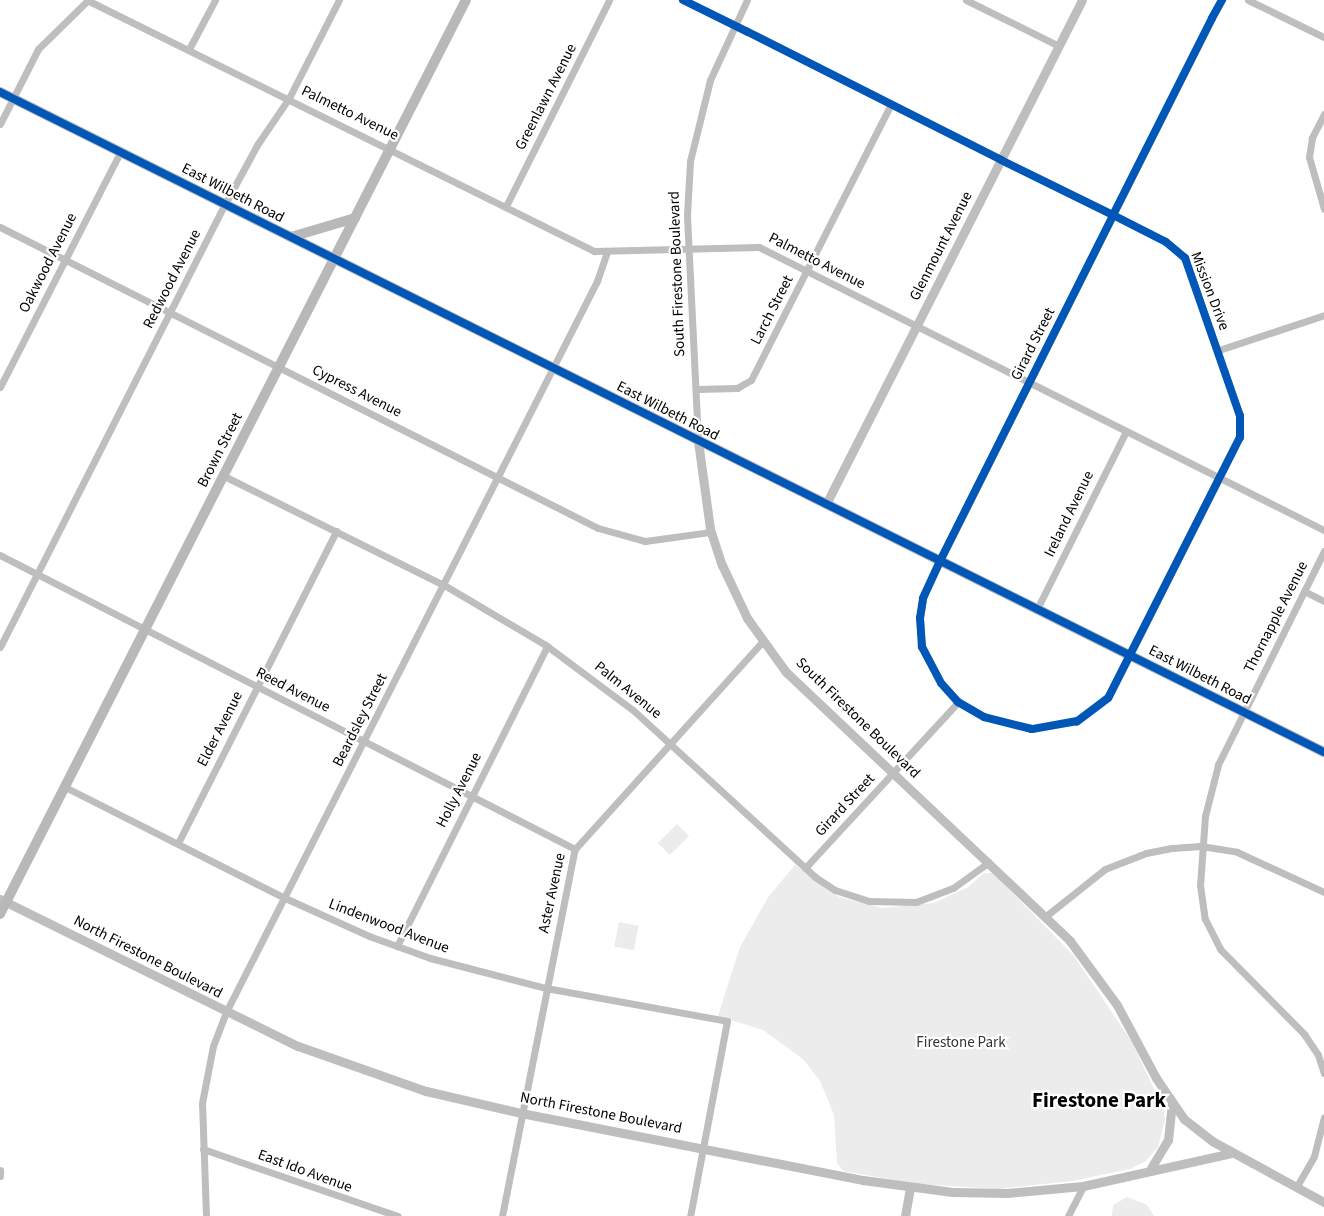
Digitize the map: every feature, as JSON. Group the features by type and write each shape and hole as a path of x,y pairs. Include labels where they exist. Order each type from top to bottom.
{"main road":[{"name":"Brown Street","path":"0,914 3,901 65,787 466,0"},
{"name":"East Wilbeth Road","path":"0,92 1324,752"},
{"path":"291,237 355,218"}],"street":[{"path":"0,124 38,49 88,0"},
{"name":"Palmetto Avenue","path":"88,0 391,148 594,251 753,245 1222,477 1324,530"},
{"path":"189,49 214,0"},
{"name":"Redwood Avenue","path":"0,647 225,204 257,146 289,98 339,0"},
{"name":"Greenlawn Avenue","path":"506,206 609,0"},
{"name":"Mission Drive","path":"683,0 1113,215 1181,252 1219,350 1241,423 1240,437 1222,477 1132,656 1108,698 1085,717 1064,726 1018,728 984,717 958,702"},
{"name":"South Firestone Boulevard","path":"747,0 710,80 694,135 687,194 698,441 711,532 736,598 762,642 802,689 1046,916 1111,996 1172,1104 1198,1132 1232,1153 1297,1185 1324,1202"},
{"path":"966,0 1059,46"},
{"name":"Glenmount Avenue","path":"826,504 1082,0"},
{"name":"Girard Street","path":"805,868 958,702 933,672 922,647 921,604 939,561 1222,0"},
{"path":"1248,0 1324,38"},
{"name":"Larch Street","path":"696,389 737,388 751,380 891,104"},
{"path":"1324,114 1312,138 1309,157 1324,209"},
{"name":"Oakwood Avenue","path":"0,387 120,152"},
{"name":"Cypress Avenue","path":"0,227 617,536 662,541 711,532"},
{"name":"Beardsley Street","path":"206,1216 203,1149 206,1074 226,1012 498,478 607,252"},
{"path":"1219,350 1324,315"},
{"name":"Ireland Avenue","path":"1037,609 1126,431"},
{"name":"Palm Avenue","path":"224,476 444,585 547,646 593,678 670,742 821,882 848,896 899,903 928,899 953,888 989,862"},
{"name":"Elder Avenue","path":"178,843 336,531"},
{"name":"Thornapple Avenue","path":"1324,551 1218,765 1209,795 1202,846 1200,894 1211,935 1230,961 1309,1040 1324,1073"},
{"name":"Reed Avenue","path":"0,555 575,849"},
{"path":"1304,591 1324,602"},
{"name":"Aster Avenue","path":"502,1216 575,849 762,642"},
{"name":"Holly Avenue","path":"397,946 547,646"},
{"name":"Lindenwood Avenue","path":"65,787 285,898 397,946 464,968 546,988 728,1021 703,1148"},
{"path":"1046,916 1084,882 1117,863 1146,853 1202,846 1251,857 1324,892"},
{"name":"North Firestone Boulevard","path":"3,901 226,1012 358,1069 447,1096 521,1113 910,1188 983,1193 1083,1186 1151,1168 1232,1153"},
{"path":"1151,1168 1168,1140 1172,1104"},
{"path":"1297,1185 1314,1156 1324,1117"},
{"path":"690,1216 703,1148"},
{"name":"East Ido Avenue","path":"203,1149 371,1213 398,1216"},
{"path":"0,1170 0,1176"},
{"path":"1068,1216 1083,1186"},
{"path":"905,1216 910,1188"}],"green space":[{"path":"677,824 689,836 670,855 658,843"},
{"name":"Firestone Park","path":"795,865 839,897 882,908 934,903 968,887 984,873 993,873 1074,956 1132,1042 1163,1108 1165,1120 1158,1147 1146,1161 1130,1169 1072,1181 998,1189 917,1184 843,1171 837,1163 834,1115 820,1081 803,1059 763,1030 718,1016 740,947 769,896"},
{"path":"619,922 639,926 634,950 614,947"},
{"path":"1127,1197 1147,1205 1154,1216 1112,1216 1113,1205"}],"cycle path":[{"path":"683,0 1001,160 1113,215 1166,242 1185,258 1240,416 1240,437 1108,698 1077,721 1032,729 984,717 958,702 941,683 922,647 920,618 923,598 940,561 1113,215 1212,18 1222,0"},
{"path":"0,92 1324,752"}],"district":[{"name":"Firestone Park","path":"1099,1100"}]}
